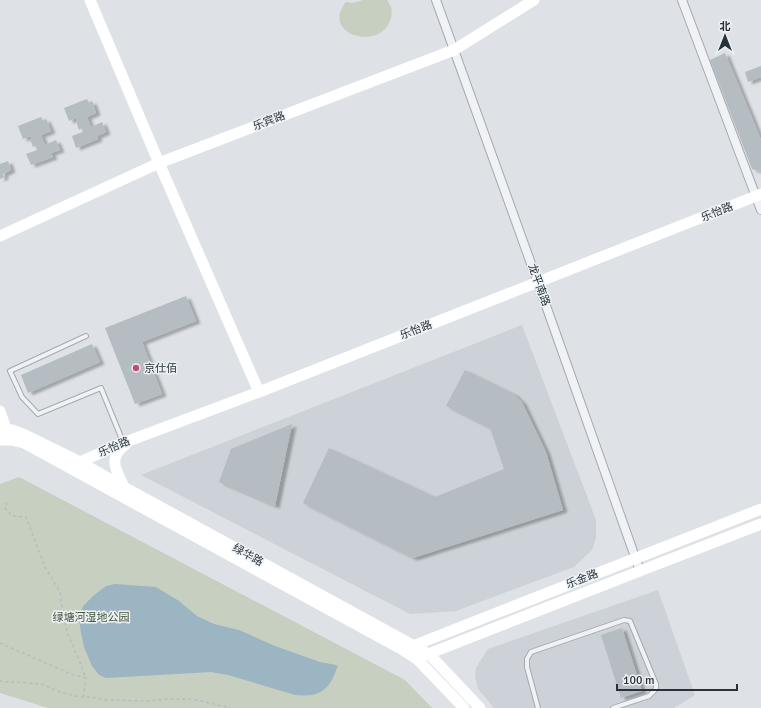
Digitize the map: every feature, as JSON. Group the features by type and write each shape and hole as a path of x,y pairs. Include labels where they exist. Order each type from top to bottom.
{"main road":[{"path":"90,0 159,164 259,392"},
{"name":"乐宾路","path":"0,236 159,164 454,50 534,0"},
{"name":"乐怡路","path":"77,466 127,441 259,392 758,195"},
{"path":"0,411 3,435"},
{"name":"绿华路","path":"3,435 12,430 25,435 77,466 408,648 429,654 480,708"},
{"path":"124,487 115,464 115,457 120,448 127,441"},
{"name":"绿华路","path":"77,466 124,487 408,648 464,708"},
{"name":"乐金路","path":"408,648 761,509"},
{"name":"乐金路","path":"417,659 761,524"}],"street":[{"name":"龙平南路","path":"436,0 640,571"},
{"path":"682,0 758,195 761,210"}],"lane":[{"path":"86,336 10,370 22,397 38,414 101,388 127,441"},
{"path":"538,708 527,667 531,652 624,620 630,621 656,684 656,689 649,696 613,708"}],"path":[{"path":"7,503 5,508 12,516 26,517 45,567 60,592 68,635 78,655 86,678 83,697"},
{"path":"0,643 71,674 86,678"},
{"path":"0,680 2,682 41,684 63,693 107,700 149,701 192,699 231,708"}],"shaded area":[{"path":"522,325 596,520 596,538 592,550 574,567 456,611 410,614 141,475"},
{"path":"658,590 695,695 674,708 494,708 478,689 475,676 476,668 488,649"}],"green space":[{"path":"363,0 387,0 391,7 392,15 390,21 384,30 376,35 367,37 349,33 342,27 339,19 341,10 346,2 353,3"},
{"name":"绿塘河湿地公园","path":"19,477 405,680 432,708 48,708 0,693 0,484"}],"water":[{"path":"115,584 156,587 179,601 197,616 214,624 239,630 275,646 320,662 338,666 332,680 323,690 319,693 305,695 295,695 228,675 211,672 106,678 99,675 92,666 84,647 79,618 83,606 93,596 106,586"}],"building":[{"path":"725,53 761,140 761,172 752,169 710,60"},
{"path":"761,66 761,77 748,82 745,72"},
{"path":"87,99 89,103 92,101 96,113 87,117 91,127 102,122 106,132 97,136 98,139 76,148 72,136 83,132 82,128 79,130 76,118 69,121 64,108"},
{"path":"41,117 43,121 46,119 51,131 41,135 45,145 56,140 60,150 51,153 53,157 31,165 26,154 37,150 36,146 33,147 30,139 32,139 31,136 23,139 18,126"},
{"path":"8,161 11,170 3,174 4,177 0,179 0,164"},
{"name":"京仕佰","path":"186,296 196,321 142,342 162,394 135,404 105,328"},
{"path":"92,344 100,362 28,393 21,375"},
{"path":"465,370 514,394 522,402 546,452 563,510 413,558 303,503 329,448 435,497 504,469 490,428 446,406"},
{"path":"292,424 275,506 219,482 231,449"},
{"path":"622,628 642,691 621,698 601,635"}],"place":[{"name":"京仕佰","path":"136,368"}]}
